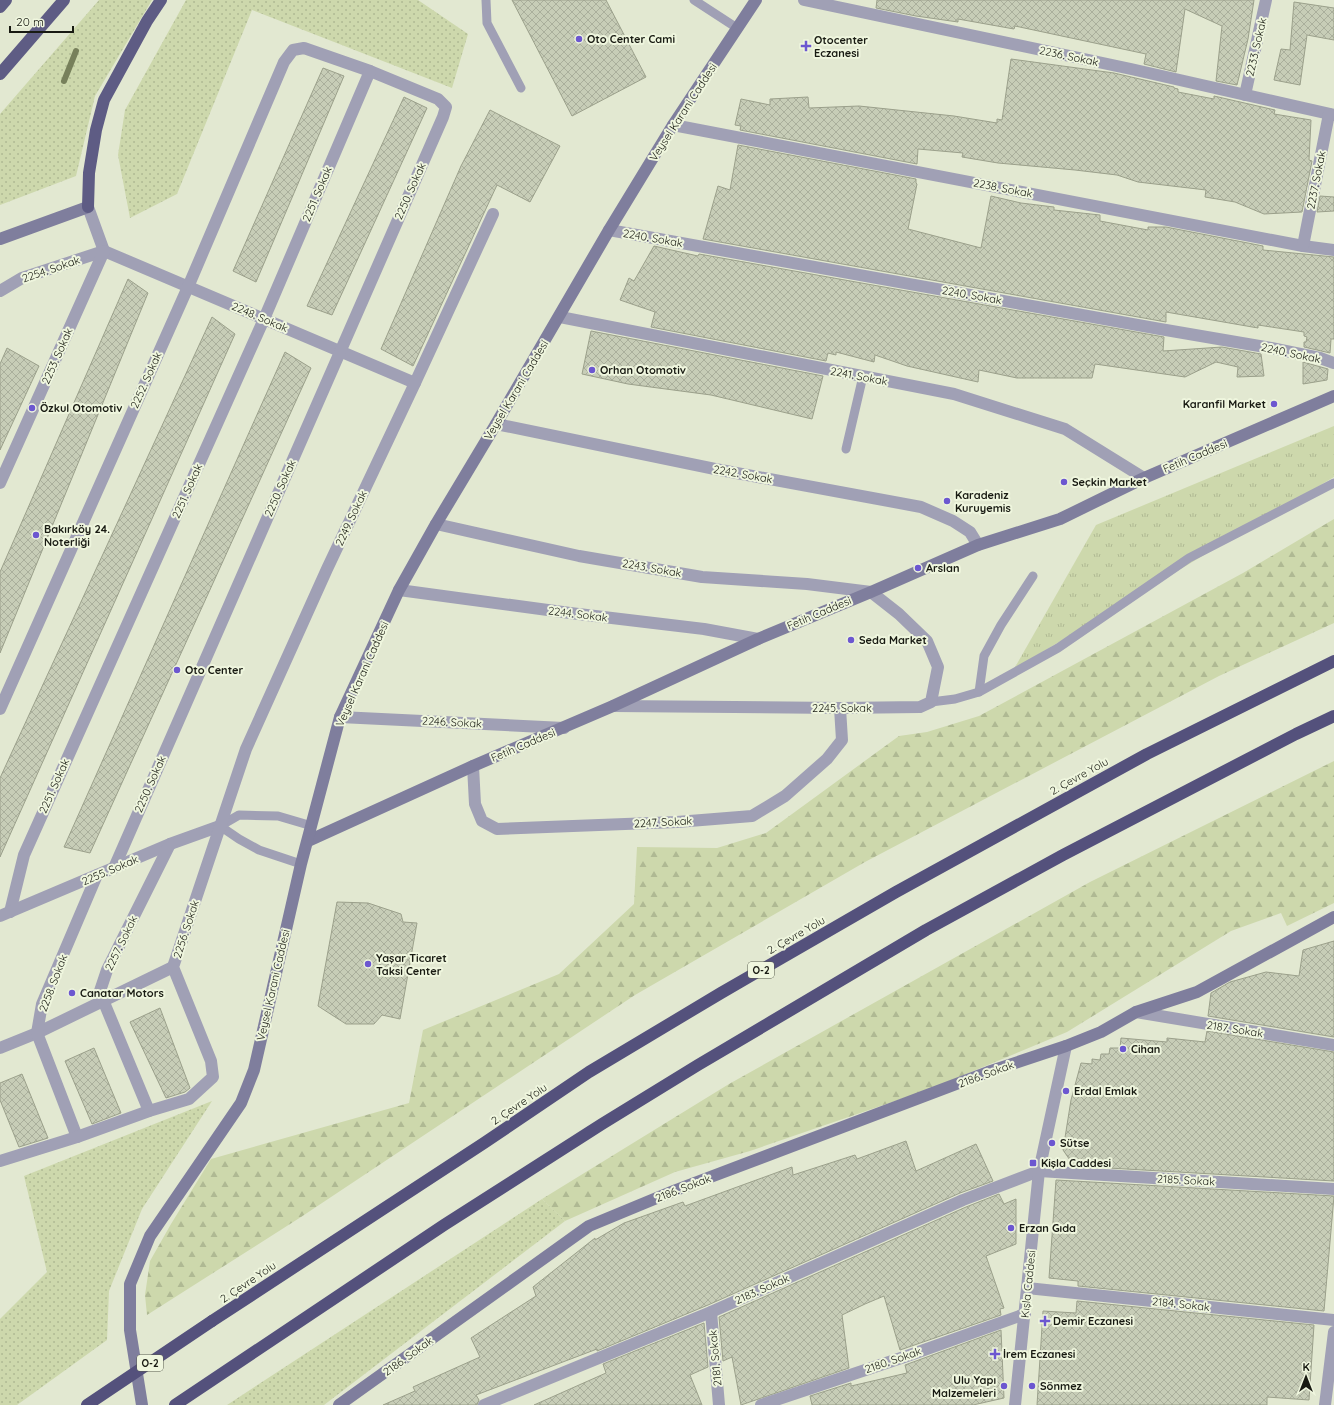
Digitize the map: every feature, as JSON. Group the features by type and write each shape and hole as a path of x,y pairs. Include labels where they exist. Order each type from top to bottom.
{"highway":[{"path":"0,7 6,0"},
{"path":"0,74 64,0"},
{"path":"88,206 89,173 96,130 104,100 161,0"},
{"name":"2. Çevre Yolu","path":"87,1405 589,1072 721,993 896,892 1146,754 1334,661"},
{"path":"175,1405 450,1221 704,1061 926,930 1063,855 1334,716"}],"main road":[{"name":"Veysel Karani Caddesi","path":"142,1405 130,1330 130,1284 150,1236 241,1103 254,1070 301,864 340,717 399,590 436,524 560,316 609,230 673,125 756,0"},
{"path":"0,239 88,206"},
{"name":"Fetih Caddesi","path":"308,841 473,766 564,728 758,639 978,545 1060,518 1144,478 1334,396"},
{"name":"2186. Sokak","path":"339,1405 589,1226 676,1190 988,1072 1066,1046 1101,1032 1136,1012 1197,992 1334,917"}],"street":[{"name":"2236. Sokak","path":"804,0 1331,114"},
{"name":"2233. Sokak","path":"1245,95 1266,0"},
{"name":"2252. Sokak","path":"0,709 188,286 284,62 293,50 304,48 370,71"},
{"name":"2250. Sokak","path":"114,868 443,117 446,107 438,99 370,71"},
{"name":"2251. Sokak","path":"5,914 24,855 264,319 370,71"},
{"name":"2237. Sokak","path":"1303,246 1331,114"},
{"name":"2238. Sokak","path":"673,125 1303,246 1334,250"},
{"path":"88,206 104,251"},
{"name":"2249. Sokak","path":"220,826 246,749 327,569 493,214"},
{"name":"2240. Sokak","path":"609,230 1271,348 1320,358 1334,363"},
{"name":"2248. Sokak","path":"104,251 415,383"},
{"name":"2254. Sokak","path":"0,292 22,278 104,251"},
{"name":"2253. Sokak","path":"0,484 104,251"},
{"name":"2241. Sokak","path":"560,316 954,394 1065,429 1144,478"},
{"name":"2242. Sokak","path":"496,424 715,469 921,507 953,521 970,532 978,545"},
{"name":"2243. Sokak","path":"436,524 579,556 702,577 807,584 871,592"},
{"name":"2244. Sokak","path":"399,590 704,629 758,639"},
{"path":"871,592 899,614 927,641 938,667 931,702"},
{"name":"2245. Sokak","path":"613,706 840,708 920,707 931,702"},
{"name":"2247. Sokak","path":"473,766 475,804 482,821 497,829 677,822 752,816 785,796 827,759 842,740 840,708"},
{"name":"2246. Sokak","path":"340,717 564,728"},
{"name":"2255. Sokak","path":"5,914 170,844 220,826"},
{"name":"2256. Sokak","path":"148,1111 189,1099 213,1077 211,1061 173,967 220,826"},
{"name":"2257. Sokak","path":"148,1111 100,991 107,970 170,844"},
{"name":"2258. Sokak","path":"37,1033 42,1004 97,875"},
{"path":"0,1048 37,1033 173,967"},
{"name":"2187. Sokak","path":"1136,1012 1334,1045"},
{"path":"37,1033 77,1137"},
{"name":"Kışla Caddesi","path":"1015,1405 1039,1171 1066,1046"},
{"path":"0,1161 77,1137 148,1111"},
{"name":"2185. Sokak","path":"1039,1171 1334,1189"},
{"name":"2183. Sokak","path":"484,1405 711,1312 963,1200 1039,1171"},
{"name":"2184. Sokak","path":"1027,1288 1334,1320"},
{"name":"2181. Sokak","path":"711,1312 719,1405"},
{"name":"2180. Sokak","path":"761,1405 910,1355 1025,1314"},
{"path":"1325,1405 1334,1332"}],"lane":[{"path":"486,0 487,23 521,88"},
{"path":"694,0 737,28"},
{"path":"846,449 863,376"},
{"path":"931,702 955,699 979,692 1058,648 1189,558 1334,483"},
{"path":"979,692 984,656 1001,625 1033,576"},
{"path":"301,864 259,850 220,826 239,815 278,816 312,826"}],"green space":[{"path":"99,0 152,0 95,96 76,176 0,205 0,114"},
{"path":"186,0 418,0 468,34 452,88 252,10 177,194 130,218 118,155 125,110"},
{"path":"1334,426 1334,477 1014,669 1096,525"},
{"path":"1334,519 1334,623 1219,676 865,862 635,995 301,1217 147,1315 145,1295 150,1261 211,1159 409,1103 423,1030 559,974 634,904 637,847 717,848 766,833 899,736 927,732 979,716 1243,573"},
{"path":"1334,761 1334,903 1287,926 1281,913 1231,931 1067,1032 930,1089 750,1151 675,1172 565,1221 542,1199 729,1084 1090,882"},
{"path":"212,1101 142,1209 109,1291 107,1340 17,1405 0,1405 0,1319 47,1272 24,1176"},
{"path":"542,1199 565,1221 324,1405 227,1405"}],"building":[{"name":"Oto Center Cami","path":"512,0 606,0 646,77 572,116"},
{"path":"877,0 1254,0 1248,39 1237,85 1216,81 1222,26 1185,9 1176,72 1144,64 1146,54 1015,26 1014,29 958,19 958,22 876,8"},
{"path":"1294,2 1334,8 1334,40 1307,35 1300,85 1274,80 1281,49 1290,50"},
{"path":"1011,59 1114,73 1174,87 1178,89 1178,92 1214,99 1214,96 1275,110 1274,114 1311,120 1309,160 1312,161 1302,212 1264,214 1235,202 1205,197 1206,190 1138,182 1117,175 998,163 962,157 963,153 918,149 917,164 740,130 741,126 735,125 741,99 770,105 770,99 808,97 809,108 859,106 954,116 997,123 997,119 1002,120"},
{"path":"323,68 344,76 256,282 233,271"},
{"path":"404,97 427,108 332,315 307,306"},
{"path":"490,110 560,146 530,202 497,185 413,366 381,349 461,166"},
{"path":"738,145 916,179 917,184 908,229 981,248 991,196 1021,203 1054,207 1054,210 1100,215 1100,221 1148,230 1148,227 1166,227 1263,246 1263,250 1334,257 1334,339 1331,339 1330,353 1304,347 1304,342 1306,342 1307,337 1304,336 1304,332 1258,325 1258,328 1166,312 1166,322 703,239 718,186 730,190"},
{"path":"1320,196 1334,197 1334,211 1317,212"},
{"path":"654,246 698,256 699,254 1164,337 1163,351 1222,347 1261,354 1264,376 1237,377 1238,367 1216,362 1185,377 1095,364 1092,378 1017,378 979,370 978,382 907,366 875,355 874,362 836,352 836,355 828,353 826,361 651,327 655,312 620,300 629,278 634,281"},
{"path":"128,279 148,293 0,653 0,572"},
{"path":"212,317 235,334 0,857 0,778"},
{"path":"591,331 823,376 812,419 711,395 628,384 582,374"},
{"path":"7,348 39,366 0,450 0,364"},
{"path":"285,352 311,368 90,853 64,847"},
{"path":"1303,362 1328,369 1327,380 1303,384"},
{"name":"Yaşar Ticaret Taksi Center","path":"337,902 368,903 401,914 403,922 417,923 400,1019 382,1015 374,1024 346,1024 318,1006"},
{"path":"1334,941 1334,1037 1208,1016 1211,993 1230,982 1266,972 1299,976 1303,950"},
{"path":"160,1008 190,1088 185,1092 166,1098 130,1022"},
{"path":"1207,1031 1334,1052 1334,1181 1074,1166 1063,1150 1071,1100 1081,1063 1092,1064 1092,1059 1100,1060 1101,1054 1109,1054 1110,1048 1120,1048 1121,1038 1167,1042 1167,1038 1205,1042"},
{"path":"94,1048 121,1113 92,1124 65,1061"},
{"path":"22,1074 48,1138 19,1147 0,1100 0,1083"},
{"path":"906,1141 916,1171 976,1144 993,1181 960,1193 708,1305 597,1351 597,1349 476,1395 479,1400 477,1405 383,1405 415,1391 413,1387 480,1357 471,1338 536,1296 533,1287 595,1238 595,1240 624,1223 683,1202 685,1206 792,1167 793,1175 855,1155 857,1159"},
{"path":"1056,1180 1334,1196 1324,1311 1078,1286 1078,1281 1049,1278"},
{"path":"999,1194 1004,1204 1016,1199 1016,1244 986,1256 1004,1308 1000,1309 1001,1315 900,1350 884,1296 842,1315 849,1368 741,1405 732,1357 723,1361 719,1317 966,1207"},
{"path":"1077,1301 1314,1325 1309,1400 1267,1397 1267,1405 1037,1405 1043,1311 1076,1313"},
{"path":"704,1323 708,1367 690,1375 702,1405 534,1405 606,1373 603,1364"},
{"path":"1001,1330 1004,1398 973,1405 812,1405 810,1396 851,1383 851,1386 907,1373 905,1365"}],"waterway":[{"path":"64,81 76,51"}],"place":[{"name":"Oto Center Cami","path":"579,39"},
{"name":"Otocenter Eczanesi","path":"806,46"},
{"name":"Orhan Otomotiv","path":"592,370"},
{"name":"Karanfil Market","path":"1274,404"},
{"name":"Özkul Otomotiv","path":"32,408"},
{"name":"Seçkin Market","path":"1064,482"},
{"name":"Karadeniz Kuruyemis","path":"947,501"},
{"name":"Bakırköy 24. Noterliği","path":"36,535"},
{"name":"Arslan","path":"918,568"},
{"name":"Seda Market","path":"851,640"},
{"name":"Oto Center","path":"177,670"},
{"name":"Yaşar Ticaret Taksi Center","path":"368,964"},
{"name":"Canatar Motors","path":"72,993"},
{"name":"Cihan","path":"1123,1049"},
{"name":"Erdal Emlak","path":"1066,1091"},
{"name":"Sütse","path":"1052,1143"},
{"name":"Kişla Caddesi","path":"1033,1163"},
{"name":"Erzan Gıda","path":"1011,1228"},
{"name":"Demir Eczanesi","path":"1045,1321"},
{"name":"İrem Eczanesi","path":"995,1354"},
{"name":"Ulu Yapı Malzemeleri","path":"1004,1386"},
{"name":"Sönmez","path":"1032,1386"}]}
